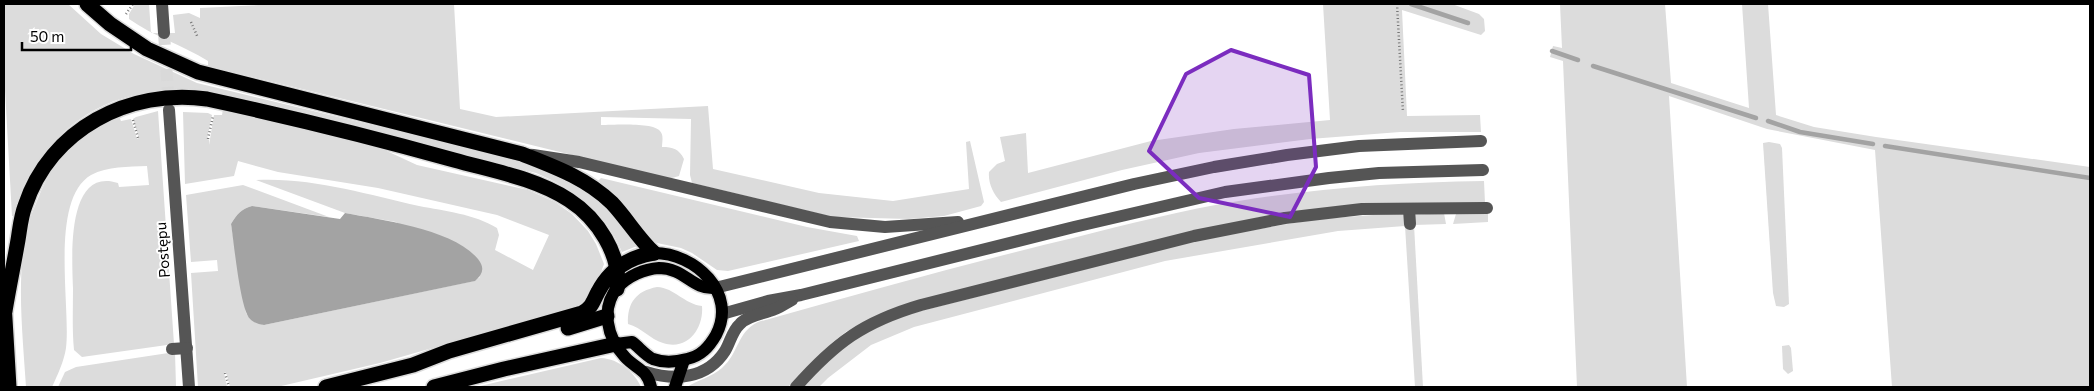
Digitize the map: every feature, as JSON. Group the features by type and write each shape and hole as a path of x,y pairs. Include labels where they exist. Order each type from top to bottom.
{"highway":[{"path":"87,4 110,24 147,49 198,72 522,154 570,173 597,190 613,204 654,253 640,256 617,266 605,280 592,306 582,313 449,351 413,365 326,387"},
{"path":"9,387 4,305 24,207 43,167 71,137 94,120 128,105 164,97 199,98 248,108 392,143 539,185 571,201 599,228 617,266 619,276 617,289"},
{"path":"413,365 427,366 607,316"},
{"path":"434,387 616,344"}],"main road":[{"path":"616,344 632,342 650,357 661,361 684,360 698,355 710,345 719,330 722,314 720,300 706,274 693,264 672,255 654,253"},
{"path":"651,387 646,372 626,358 616,344 610,330 607,316 612,297 617,289 634,275 659,268 675,270 703,288 714,288"},
{"path":"676,382 684,360"}],"street":[{"path":"162,4 164,33"},
{"name":"Postępu","path":"169,110 189,387"},
{"path":"714,288 1166,177 1288,155 1359,146 1482,141"},
{"path":"522,154 579,162 830,222 885,227 995,219"},
{"path":"722,314 768,301 801,295 1092,222 1225,192 1362,175 1483,170"},
{"path":"796,387 834,348 850,336 896,313 912,308 1243,226 1324,212 1362,209 1487,208"},
{"path":"1409,209 1410,224"},
{"path":"646,372 676,382 710,368 722,356 738,326 746,319 776,309 801,295"},
{"path":"172,349 187,348"}],"path":[{"path":"126,14 133,4"},
{"path":"1397,4 1403,112"},
{"path":"191,22 198,38"},
{"path":"208,139 213,116"},
{"path":"133,120 138,138"},
{"path":"225,373 228,387"}],"highlighted area":[{"path":"1231,50 1309,75 1316,167 1290,217 1199,198 1149,151 1186,74"}],"shaded area":[{"path":"4,4 68,4 101,34 134,54 197,83 513,159 550,171 596,197 606,206 637,246 622,252 598,213 564,187 536,173 202,91 156,91 114,101 94,110 59,136 44,154 26,181 15,216 12,216 4,72"},
{"path":"135,4 149,4 151,32 129,19 129,14"},
{"path":"280,4 454,4 460,109 496,117 708,106 713,169 819,193 893,201 969,189 966,142 970,141 984,202 981,206 944,216 909,219 833,217 692,183 690,175 691,119 601,117 601,125 641,125 650,126 660,131 662,147 675,149 684,159 679,176 666,178 208,66 208,61 153,33 175,33 173,15 189,13 200,18 200,8"},
{"path":"1323,4 1452,4 1479,14 1484,19 1485,31 1481,35 1402,10 1407,116 1480,115 1481,132 1400,132 1310,139 1199,153 1122,170 1001,202 993,192 989,180 989,172 997,164 1005,161 1000,137 1026,133 1028,173 1151,141 1234,129 1330,120"},
{"path":"1560,4 1665,4 1671,83 1749,108 1742,4 1768,4 1776,115 1814,127 2090,167 2090,387 1892,387 1875,150 1767,129 1669,96 1687,387 1577,387 1563,61 1550,57 1553,46 1562,48"},
{"path":"223,109 376,146 417,165 528,190 555,202 572,214 588,231 596,244 604,264 597,282 582,303 576,307 380,363 277,387 230,387 226,372 224,373 227,387 198,387 191,273 218,271 217,260 191,262 186,195 243,185 329,217 252,206 235,217 231,224 246,313 250,319 264,325 474,281 480,277 396,222 345,213 256,180 297,181 318,184 479,219 497,228 499,235 495,250 533,270 549,235 497,215 378,188 278,172 238,161 234,176 185,184 183,112 208,113 212,115 207,139 209,140 209,145 214,115 222,115"},
{"path":"158,111 174,344 82,357 74,350 72,257 76,218 81,201 89,188 101,181 118,183 119,187 149,185 147,166 104,170 91,175 78,188 70,207 66,230 65,255 67,330 66,348 62,363 52,387 26,387 21,278 26,235 31,216 44,185 52,169 67,149 85,135 119,116 121,121 131,119 137,139 139,138 133,119"},
{"path":"1763,143 1780,144 1782,148 1789,304 1784,307 1776,306 1773,293"},
{"path":"601,178 807,227 857,236 859,241 728,271 717,270 692,253 681,248 657,243 647,237 618,198 598,181"},
{"path":"1484,181 1485,203 1260,217 847,331 833,342 788,387 687,387 722,368 732,356 746,331 758,322 915,278 1156,218 1239,201 1361,186"},
{"path":"252,206 340,219 345,213 416,227 452,240 467,249 478,259 482,265 482,271 475,281 264,325 258,324 250,319 243,302 231,224 240,212"},
{"path":"1401,213 1414,215 1444,213 1446,224 1414,225 1423,387 1415,387 1405,226 1338,231 1165,261 914,327 871,345 819,387 801,387 833,354 861,334 905,315 1211,237 1318,219"},
{"path":"1488,213 1488,222 1453,224 1456,214"},
{"path":"657,287 669,290 696,305 702,306 702,314 697,329 687,341 672,345 663,343 628,324 629,310 634,299 643,292"},
{"path":"1789,345 1791,348 1793,371 1788,374 1783,369 1782,346"},
{"path":"175,352 176,387 58,387 65,372 76,367"},
{"path":"601,358 614,361 625,367 641,387 476,387"}],"waterway":[{"path":"1411,4 1468,23"},
{"path":"1552,51 1578,60"},
{"path":"1593,66 1756,118"},
{"path":"1768,121 1800,132 1873,144"},
{"path":"1885,146 2090,178"}],"tunnel":[{"path":"164,33 169,108"}]}
